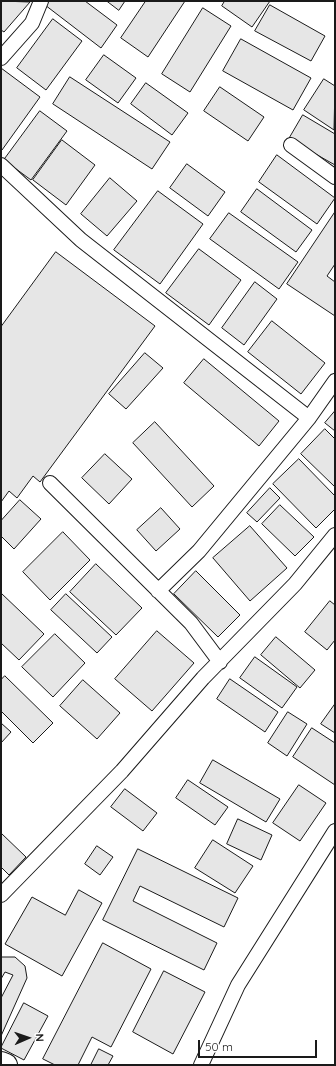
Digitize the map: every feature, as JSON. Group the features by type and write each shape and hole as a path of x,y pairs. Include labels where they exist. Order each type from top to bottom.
{"highway":[{"path":"1,1063 6,1065"}],"street":[{"path":"1,58 32,23 41,1"},
{"path":"291,145 335,177"},
{"path":"1,165 81,240 309,418"},
{"path":"158,591 199,551 309,418 335,381"},
{"path":"50,483 191,623 220,662"},
{"path":"1,895 122,771 203,678 295,584 335,535"},
{"path":"201,1065 238,985 335,831"}],"building":[{"path":"1,1 30,2 4,32 1,30"},
{"path":"48,1 85,1 117,25 101,48 45,5"},
{"path":"107,1 125,1 119,10"},
{"path":"146,1 185,1 148,57 121,38"},
{"path":"225,1 270,1 252,27 222,6"},
{"path":"270,5 325,36 311,61 255,31"},
{"path":"203,8 231,26 190,92 162,74"},
{"path":"53,19 82,41 46,90 17,68"},
{"path":"241,39 311,78 293,110 223,71"},
{"path":"104,55 136,78 118,103 86,80"},
{"path":"1,68 40,97 2,150 1,149"},
{"path":"70,77 170,142 152,169 53,104"},
{"path":"324,79 335,86 334,130 304,110"},
{"path":"146,83 188,113 172,135 131,104"},
{"path":"220,87 264,117 248,141 204,111"},
{"path":"40,111 67,131 31,180 4,160"},
{"path":"303,115 335,134 335,165 289,139"},
{"path":"62,140 95,165 66,205 33,180"},
{"path":"277,155 335,198 317,224 259,182"},
{"path":"187,164 225,192 208,216 170,188"},
{"path":"110,178 137,201 107,236 81,214"},
{"path":"257,189 312,230 296,252 241,212"},
{"path":"158,191 203,224 160,284 114,250"},
{"path":"335,212 335,264 327,276 335,282 335,316 287,284"},
{"path":"229,213 298,262 279,289 210,239"},
{"path":"199,249 241,280 209,325 166,293"},
{"path":"56,252 155,326 40,482 33,476 17,498 9,491 1,502 1,327"},
{"path":"255,282 277,299 244,345 222,328"},
{"path":"272,321 325,363 301,394 248,352"},
{"path":"145,353 163,368 126,409 109,394"},
{"path":"204,359 279,421 259,446 184,383"},
{"path":"335,411 335,431 325,423"},
{"path":"155,422 214,486 192,507 133,443"},
{"path":"325,429 335,439 335,487 301,454"},
{"path":"105,454 132,479 109,504 82,478"},
{"path":"299,459 335,496 335,509 316,528 273,484"},
{"path":"270,488 280,498 257,522 247,513"},
{"path":"20,500 41,519 14,549 1,536 1,521"},
{"path":"280,505 314,537 295,556 262,524"},
{"path":"161,508 180,529 156,551 137,530"},
{"path":"250,526 287,568 250,601 213,558"},
{"path":"63,532 90,560 50,600 23,572"},
{"path":"96,564 142,608 116,635 70,592"},
{"path":"196,571 240,615 218,637 174,594"},
{"path":"1,593 44,634 19,660 1,643"},
{"path":"66,594 112,637 97,653 51,610"},
{"path":"330,601 335,605 335,640 327,650 305,632"},
{"path":"157,631 194,663 152,711 115,679"},
{"path":"55,634 85,663 53,697 22,667"},
{"path":"276,637 315,670 300,688 261,655"},
{"path":"255,657 297,687 282,708 240,678"},
{"path":"5,676 53,723 33,743 1,711 1,680"},
{"path":"230,679 278,712 265,732 217,699"},
{"path":"83,680 120,713 97,739 60,706"},
{"path":"335,704 335,733 321,724"},
{"path":"288,712 307,724 287,756 268,743"},
{"path":"1,723 11,732 1,743"},
{"path":"312,728 335,743 335,785 293,757"},
{"path":"213,760 280,799 266,822 200,783"},
{"path":"188,780 228,807 215,825 176,798"},
{"path":"299,785 326,803 300,841 273,823"},
{"path":"125,789 157,813 143,831 111,807"},
{"path":"238,819 272,835 261,860 227,844"},
{"path":"1,833 26,857 9,875 1,867"},
{"path":"213,840 253,866 235,893 195,868"},
{"path":"97,846 113,857 100,875 85,864"},
{"path":"138,849 238,898 224,927 140,886 133,901 217,943 204,970 103,920"},
{"path":"79,890 102,903 62,976 5,944 32,897 65,915"},
{"path":"103,943 151,969 111,1047 92,1037 78,1065 55,1065 43,1059"},
{"path":"1,957 15,957 25,966 27,978 1,1036 1,998 13,975 5,972 1,979"},
{"path":"164,971 205,992 173,1054 133,1032"},
{"path":"24,1003 48,1016 24,1060 1,1048"},
{"path":"99,1049 113,1056 108,1065 91,1065"}]}
